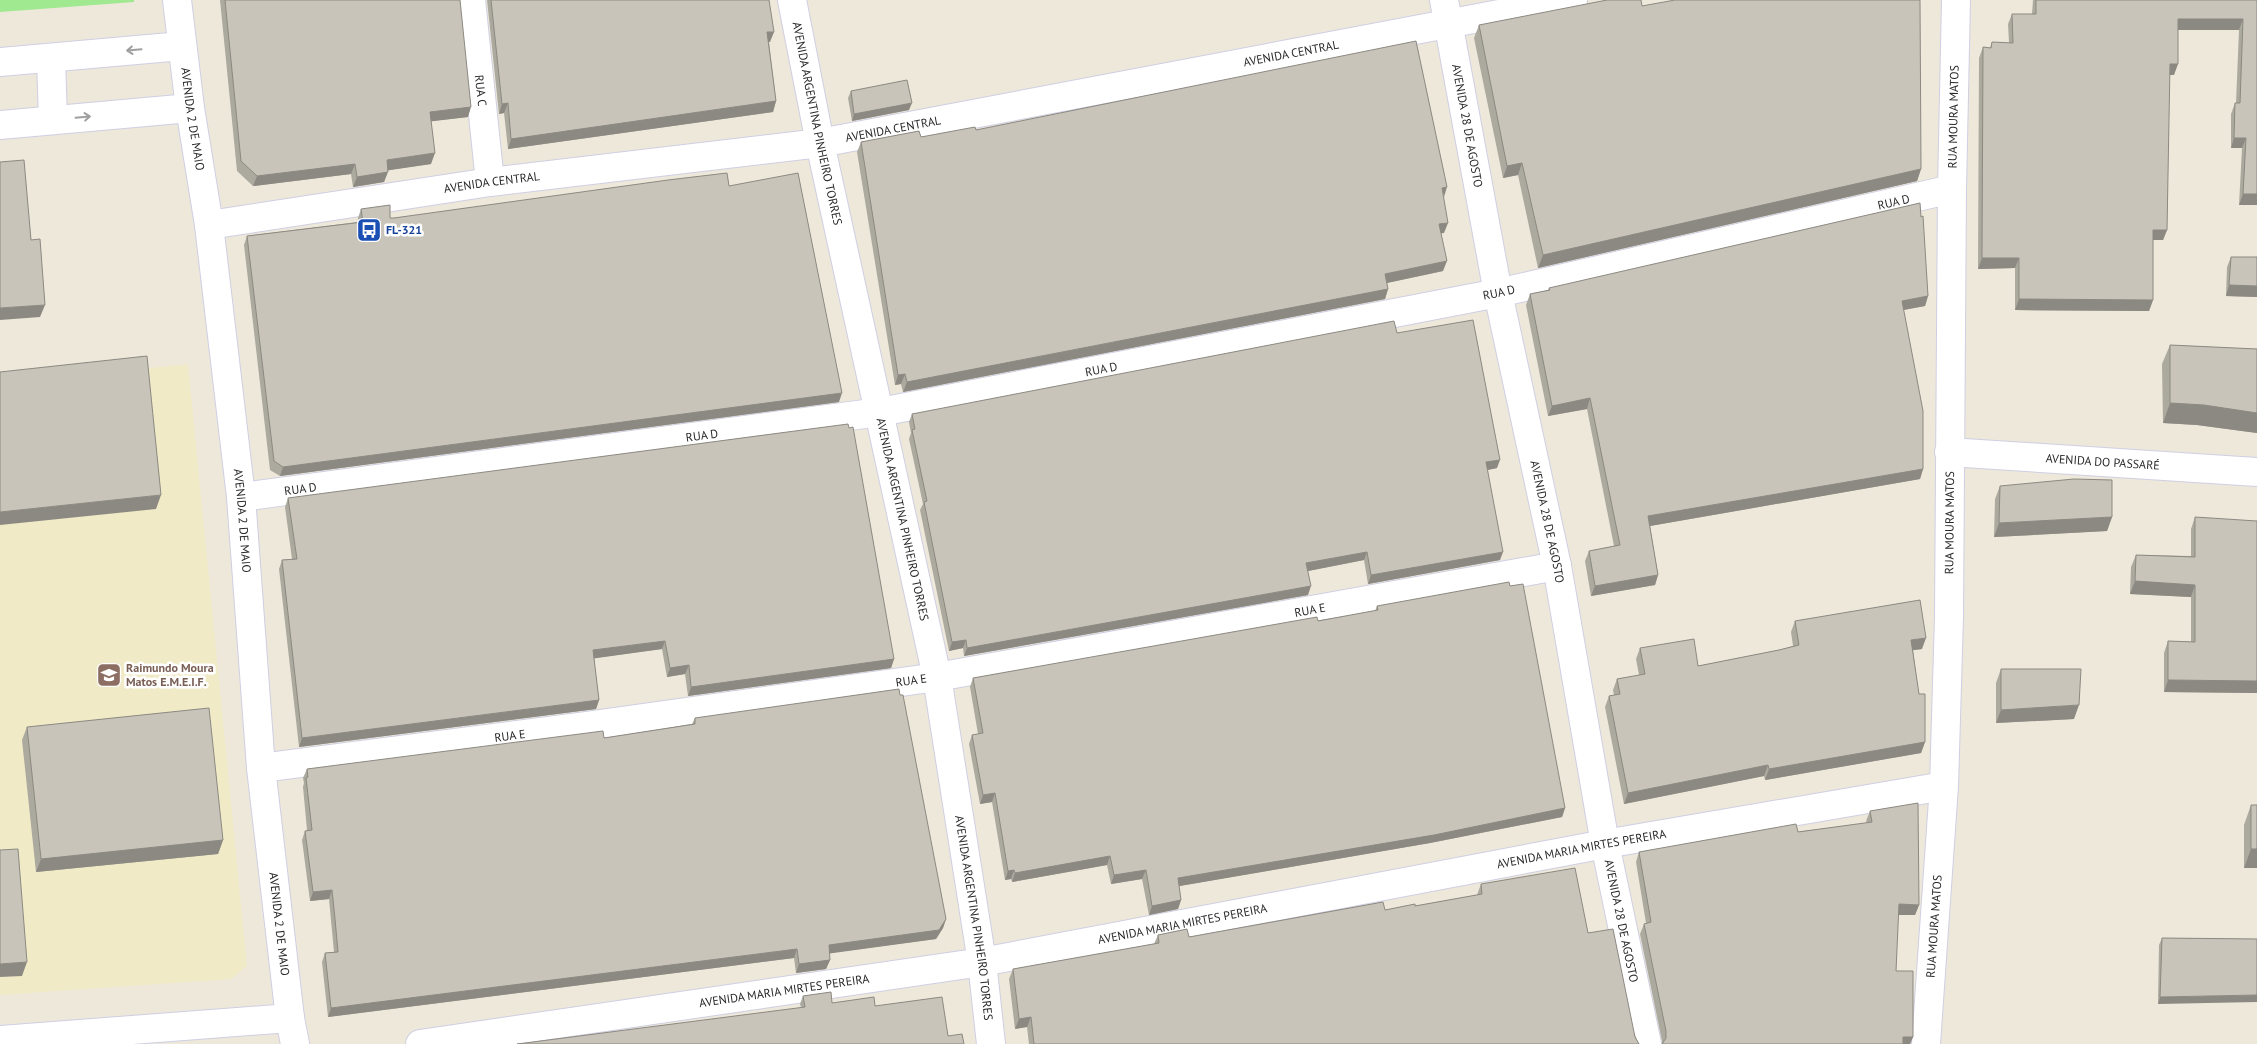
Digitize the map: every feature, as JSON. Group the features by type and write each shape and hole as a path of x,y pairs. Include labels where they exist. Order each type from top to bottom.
{"street":[{"name":"AVENIDA 2 DE MAIO","path":"177,0 190,108 209,224 241,498 261,768 290,1018 295,1044"},
{"name":"RUA C","path":"471,0 490,182"},
{"name":"AVENIDA ARGENTINA PINHEIRO TORRES","path":"792,0 820,143 937,677 982,962 991,1044"},
{"name":"AVENIDA CENTRAL","path":"209,224 490,182 820,143 1447,12 1573,0"},
{"name":"RUA MOURA MATOS","path":"1926,1044 1944,786 1949,616 1949,452 1956,0"},
{"name":"AVENIDA 28 DE AGOSTO","path":"1447,12 1498,293 1557,566 1605,844 1648,1044"},
{"path":"0,62 182,46"},
{"path":"51,58 53,120"},
{"path":"0,124 190,108"},
{"name":"RUA D","path":"241,498 880,412 1498,293 1952,189"},
{"name":"AVENIDA DO PASSARÉ","path":"1949,452 2257,472"},
{"name":"RUA E","path":"261,768 596,725 937,677 1557,566"},
{"name":"AVENIDA MARIA MIRTES PEREIRA","path":"420,1044 982,962 1605,844 1944,786"},
{"path":"0,1040 290,1018"}],"shaded area":[{"name":"Raimundo Moura Matos E.M.E.I.F.","path":"188,364 247,966 231,979 0,995 0,384"}],"green space":[{"path":"0,0 134,0 134,2 0,12"}],"building":[{"path":"225,0 460,0 471,107 430,112 435,153 387,160 388,172 357,177 355,164 257,176 241,161"},
{"path":"491,0 769,0 774,32 767,32 776,101 511,139 508,103 502,104"},
{"path":"1607,0 1641,0 1642,6 1675,0 1920,0 1921,169 1543,255 1522,163 1507,166 1479,25"},
{"path":"2036,0 2257,0 2257,194 2243,194 2246,138 2234,138 2235,103 2240,103 2243,19 2178,19 2178,64 2170,64 2167,230 2153,230 2153,300 2019,299 2019,258 1982,258 1983,47 1991,48 1992,42 2013,43 2012,14 2036,14"},
{"path":"1416,41 1447,187 1442,188 1448,223 1439,224 1447,261 1385,274 1388,289 907,382 905,374 898,375 861,142 919,131 921,137 975,127 976,130"},
{"path":"907,80 912,103 854,114 851,91"},
{"path":"24,160 31,240 40,239 45,305 0,308 0,162"},
{"path":"727,173 729,186 798,173 842,393 283,467 274,461 247,236 363,222 361,209 390,205 390,218 394,218"},
{"path":"1920,203 1921,217 1923,216 1928,296 1902,301 1923,411 1923,469 1648,516 1658,575 1595,586 1589,551 1620,545 1590,398 1552,406 1530,294 1550,290 1549,288"},
{"path":"2231,257 2257,257 2257,286 2229,285"},
{"path":"1473,320 1500,460 1486,462 1503,552 1371,575 1367,552 1306,563 1311,586 967,648 966,640 952,642 924,502 927,501 912,430 915,429 912,414 1394,321 1397,333"},
{"path":"2170,345 2257,349 2257,413 2204,405 2170,403"},
{"path":"147,356 161,495 0,512 0,372"},
{"path":"848,424 849,428 853,427 894,659 691,687 689,665 670,668 665,641 593,650 599,700 302,738 282,560 297,559 288,498"},
{"path":"2074,479 2112,480 2112,517 1999,523 2000,486"},
{"path":"2195,517 2257,521 2257,681 2168,680 2168,641 2195,642 2195,585 2135,581 2136,555 2195,557"},
{"path":"1509,582 1510,586 1523,584 1565,808 1434,835 1178,878 1181,900 1152,906 1146,870 1114,875 1110,856 1015,873 1014,870 1008,871 995,793 983,795 972,735 983,733 973,678 1317,617 1318,621 1378,610 1377,606"},
{"path":"1920,600 1926,638 1911,640 1919,694 1925,694 1925,742 1769,769 1768,765 1628,793 1609,696 1620,694 1617,679 1645,674 1640,648 1694,639 1698,666 1799,645 1795,621"},
{"path":"2001,669 2081,669 2079,705 2001,710"},
{"path":"899,689 900,695 903,695 946,919 939,930 829,945 830,960 799,964 797,949 331,1008 325,953 338,952 335,919 332,890 313,892 305,831 312,830 306,778 308,777 307,769 603,731 604,738 695,724 695,718"},
{"path":"209,708 223,840 41,859 27,727"},
{"path":"1918,803 1919,905 1899,904 1896,971 1913,971 1913,1037 1903,1037 1903,1044 1662,1044 1666,1038 1666,1031 1644,924 1651,922 1639,852 1796,824 1798,832 1872,822 1870,811"},
{"path":"2251,805 2257,805 2257,849 2251,849"},
{"path":"18,849 27,962 0,964 0,850"},
{"path":"1575,868 1588,933 1613,929 1635,1037 1639,1044 1034,1044 1031,1017 1019,1019 1013,969 1159,943 1158,935 1187,929 1189,937 1383,902 1385,910 1482,894 1481,884"},
{"path":"2162,938 2257,939 2257,995 2160,997"},
{"path":"831,992 832,1003 874,997 875,1006 942,997 948,1036 962,1034 964,1044 517,1044 805,1007 803,996"}],"place":[{"name":"FL-321","path":"369,230"},
{"name":"Raimundo Moura Matos E.M.E.I.F.","path":"109,675"}]}
